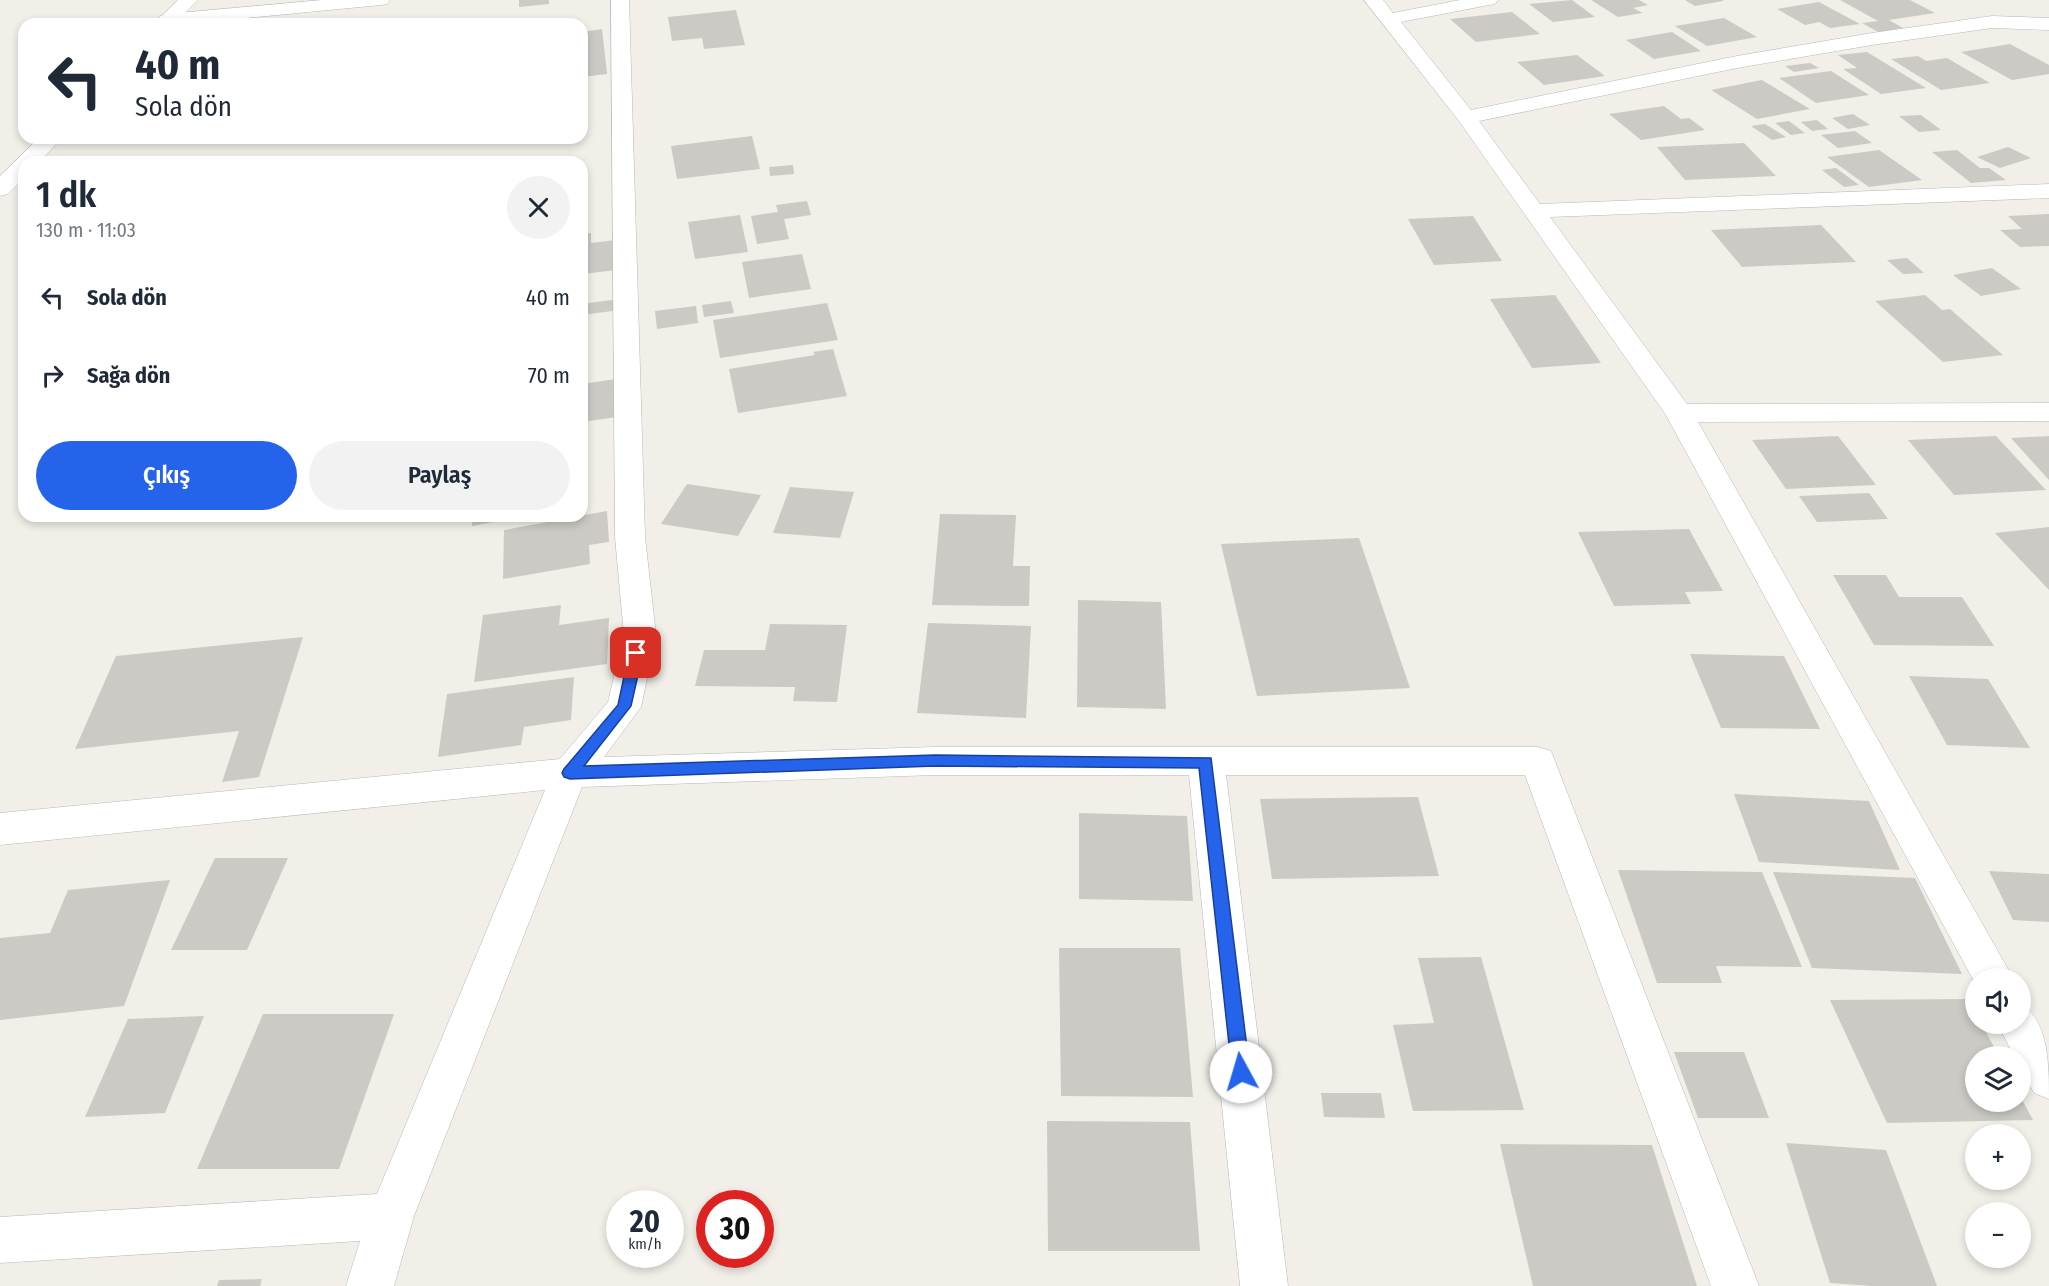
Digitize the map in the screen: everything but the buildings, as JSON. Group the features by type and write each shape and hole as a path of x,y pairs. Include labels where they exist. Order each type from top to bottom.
{"street":[{"path":"169,18 189,0"},
{"path":"203,18 381,0"},
{"path":"370,1286 391,1216 570,773 624,706 640,635 630,537 620,0"},
{"path":"1373,0 1466,117 1679,413 1987,968"},
{"path":"1389,18 1489,0"},
{"path":"1466,117 1737,62 1872,39 1992,22 2049,24"},
{"path":"34,156 45,144"},
{"path":"0,189 18,172"},
{"path":"1535,211 2049,190"},
{"path":"1679,413 2049,412"},
{"path":"0,829 570,773 935,760 1538,761 1735,1286"},
{"path":"1206,762 1264,1286"},
{"path":"2024,1034 2049,1078"},
{"path":"0,1240 391,1216"}],"route":[{"path":"636,653 624,706 570,773 935,760 1206,762 1241,1072"}]}
